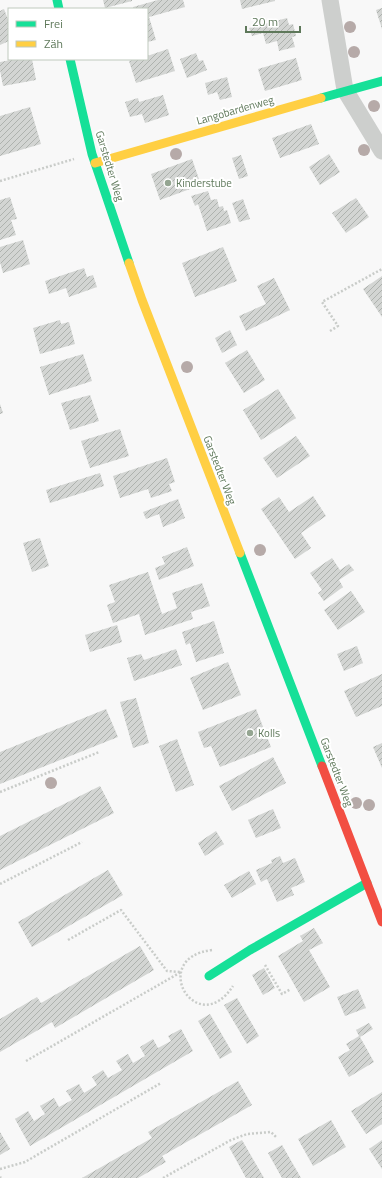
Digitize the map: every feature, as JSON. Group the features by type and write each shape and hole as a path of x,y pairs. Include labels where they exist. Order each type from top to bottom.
{"main road":[{"name":"Garstedter Weg","path":"70,60 93,158 142,300 367,883 378,897 382,922"},
{"name":"Langobardenweg","path":"93,158 382,80"},
{"path":"209,976 367,883"}],"street":[{"path":"330,0 345,90 382,151"}],"path":[{"path":"0,182 93,158"},
{"path":"330,331 338,326 322,302 382,270"},
{"path":"0,792 99,752"},
{"path":"0,884 82,842"},
{"path":"26,1061 181,972 168,971 121,910 68,940"},
{"path":"255,948 282,994 291,989"},
{"path":"0,1169 25,1162 161,1083"},
{"path":"163,1178 231,1140 247,1134 271,1132 277,1138"}],"building":[{"path":"103,0 132,0 132,1 105,8"},
{"path":"158,0 183,0 185,7 149,17 156,40 148,42 148,8 133,7"},
{"path":"240,0 275,0 275,1 242,9"},
{"path":"382,8 382,29 376,10"},
{"path":"4,9 8,19 8,41 0,45 0,11"},
{"path":"287,18 289,25 293,24 296,36 292,37 295,47 279,51 277,41 266,44 263,33 252,36 249,28"},
{"path":"168,49 175,71 136,83 129,61 148,60 148,56"},
{"path":"196,53 199,61 203,60 207,70 187,78 180,59"},
{"path":"296,58 302,80 265,91 258,69"},
{"path":"11,60 32,60 36,80 3,86 0,62"},
{"path":"227,77 232,97 220,100 217,92 208,95 205,83"},
{"path":"163,95 169,115 145,123 142,114 130,117 125,102 138,98 139,102"},
{"path":"30,107 41,144 0,156 0,116"},
{"path":"311,124 319,144 280,158 272,138"},
{"path":"329,154 340,172 320,185 309,167"},
{"path":"241,155 248,176 239,179 232,158"},
{"path":"192,159 201,185 160,200 151,174"},
{"path":"208,191 211,200 217,199 219,207 223,206 224,211 227,210 231,223 207,231 198,204 195,206 191,196"},
{"path":"10,197 17,219 11,220 16,235 0,240 0,200"},
{"path":"356,198 369,217 346,233 332,213"},
{"path":"243,199 250,219 239,222 232,203"},
{"path":"23,240 30,264 3,273 0,262 0,247"},
{"path":"223,247 237,281 195,297 182,263"},
{"path":"84,268 87,277 93,275 97,287 69,297 66,288 49,294 45,281"},
{"path":"382,276 382,317 363,289"},
{"path":"274,278 290,310 246,331 239,316 266,304 257,286"},
{"path":"60,320 61,324 69,322 75,344 40,354 33,328"},
{"path":"230,330 237,345 222,353 215,338"},
{"path":"247,350 265,380 244,393 225,363"},
{"path":"83,354 92,381 49,395 40,367"},
{"path":"278,389 296,418 261,440 243,410"},
{"path":"90,395 99,421 70,430 61,403"},
{"path":"0,404 3,413 0,414"},
{"path":"120,429 129,456 90,468 81,441"},
{"path":"296,436 310,456 277,478 263,458"},
{"path":"167,458 175,482 169,484 172,491 151,498 148,489 120,498 113,476"},
{"path":"100,473 104,486 50,503 46,490"},
{"path":"313,496 326,516 301,533 311,548 295,559 261,509 279,497 289,512"},
{"path":"178,499 185,518 163,527 159,514 146,519 143,512"},
{"path":"40,538 49,566 32,572 23,543"},
{"path":"187,547 194,566 159,580 155,568 165,564 162,557"},
{"path":"332,558 340,570 349,564 354,570 339,580 343,587 324,601 318,593 322,590 310,573"},
{"path":"148,572 162,614 177,608 172,593 202,583 210,606 191,612 193,619 145,635 139,614 113,623 107,605 115,602 109,585"},
{"path":"351,591 365,612 338,630 324,610"},
{"path":"214,621 224,653 196,662 190,643 186,645 182,632"},
{"path":"117,625 122,642 90,652 85,635"},
{"path":"357,646 363,663 344,671 337,654"},
{"path":"176,649 182,665 134,681 127,658 141,654 144,660"},
{"path":"228,662 241,695 203,710 190,678"},
{"path":"382,674 382,706 356,717 344,691"},
{"path":"136,698 149,743 133,748 120,702"},
{"path":"106,709 118,737 0,784 0,752"},
{"path":"256,709 271,747 220,767 211,746 204,748 198,732"},
{"path":"177,739 194,785 176,792 159,746"},
{"path":"382,743 382,768 373,747"},
{"path":"273,757 286,783 232,811 219,786"},
{"path":"100,786 114,813 0,870 0,836"},
{"path":"273,809 281,828 256,838 248,820"},
{"path":"216,831 224,844 205,856 198,843"},
{"path":"280,856 283,863 295,858 305,882 291,888 294,895 277,902 267,879 261,882 256,870 272,863 271,860"},
{"path":"108,870 123,895 32,947 18,922"},
{"path":"249,871 256,884 232,898 224,885"},
{"path":"314,928 323,943 309,950 330,987 304,1002 278,956 303,941 300,936"},
{"path":"140,946 154,970 55,1028 52,1022 0,1052 0,1019 37,997 41,1003"},
{"path":"264,968 275,988 263,995 252,975"},
{"path":"358,989 366,1008 345,1016 337,997"},
{"path":"237,998 259,1036 247,1044 224,1005"},
{"path":"210,1014 232,1052 220,1059 198,1021"},
{"path":"369,1023 373,1029 360,1037 374,1062 349,1077 338,1057 350,1050 346,1044 359,1036 356,1030"},
{"path":"181,1029 193,1051 30,1146 15,1119 28,1111 34,1121 45,1114 40,1106 54,1098 59,1107 72,1100 66,1091 79,1084 84,1093 97,1085 92,1077 103,1070 108,1078 122,1070 116,1061 128,1054 133,1063 145,1056 140,1047 153,1039 158,1048 171,1041 168,1036"},
{"path":"238,1081 252,1105 162,1156 166,1162 138,1178 82,1178 152,1138 148,1132"},
{"path":"382,1092 382,1124 366,1134 351,1111"},
{"path":"331,1120 346,1147 313,1166 298,1139"},
{"path":"0,1132 10,1149 0,1155"},
{"path":"242,1140 264,1178 246,1178 229,1147"},
{"path":"382,1140 382,1169 369,1149"},
{"path":"282,1145 301,1178 282,1178 268,1153"}],"traffic: fast":[{"path":"57,0 59,8"},
{"path":"70,60 92,154 129,263"},
{"path":"321,98 382,81"},
{"path":"240,553 322,766"},
{"path":"209,976 250,950 367,883"}],"traffic: slow":[{"path":"95,163 321,98"},
{"path":"129,263 240,553"}],"traffic: jam":[{"path":"322,766 382,922"}],"place":[{"name":"Kinderstube","path":"168,183"},
{"name":"Kolls","path":"250,733"}]}
